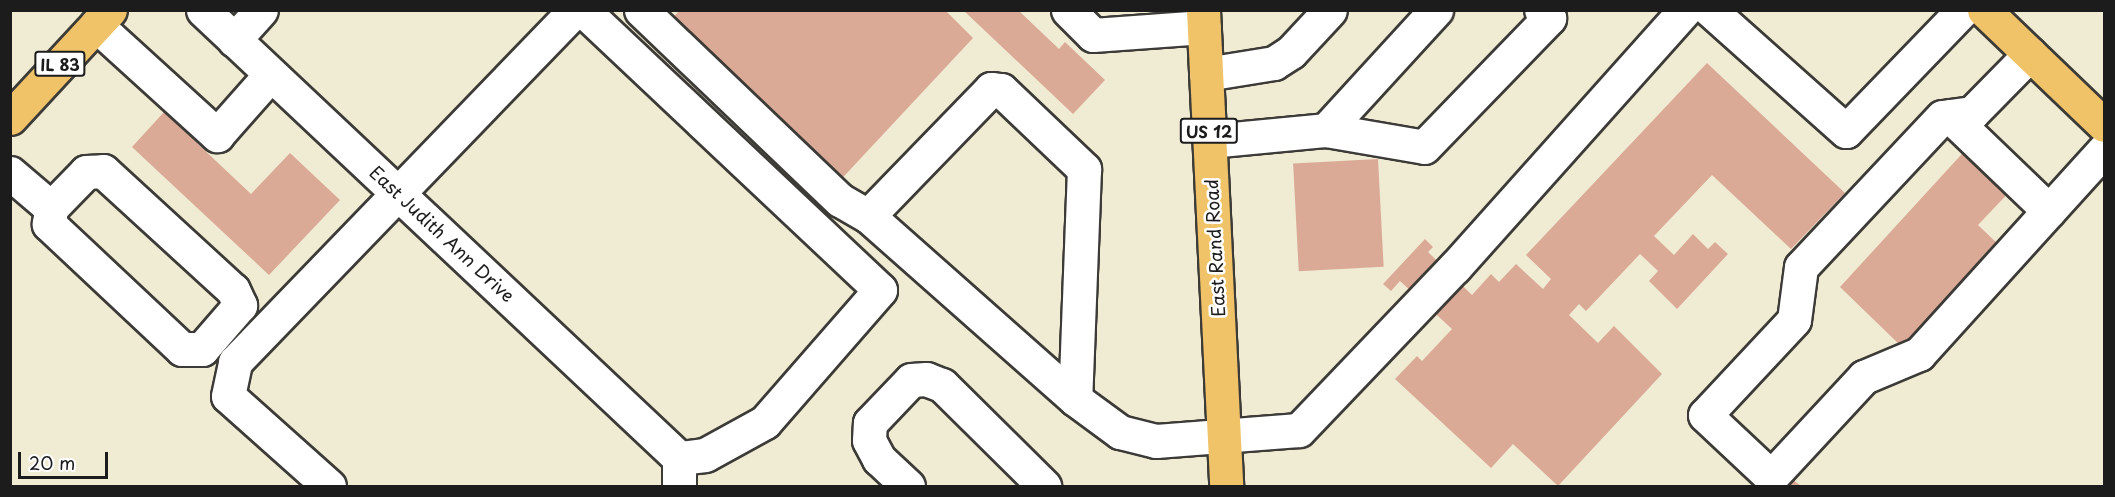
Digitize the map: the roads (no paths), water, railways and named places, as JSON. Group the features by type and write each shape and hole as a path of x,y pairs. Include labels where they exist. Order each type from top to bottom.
{"main road":[{"path":"1984,10 2104,125"},
{"name":"IL 83","path":"10,118 103,18"},
{"name":"East Rand Road","path":"1204,19 1226,486"}],"street":[{"name":"East Judith Ann Drive","path":"203,10 400,195 679,472"},
{"path":"234,40 261,10"},
{"path":"328,486 228,396 235,362 400,195 574,10"},
{"path":"582,10 880,290 765,422 679,472"},
{"path":"640,10 840,200 868,216 1075,399 1120,432 1156,441 1223,433 1299,430 1455,267 1684,10"},
{"path":"1068,10 1093,35 1204,19"},
{"path":"1206,74 1274,63 1291,52 1330,10"},
{"path":"1326,130 1436,10"},
{"path":"1210,141 1326,130 1424,147 1549,18 1541,10"},
{"path":"1710,10 1846,131 1963,10"},
{"path":"103,18 217,135 271,74"},
{"path":"2030,54 1972,113 1942,117 1801,267 1794,320 1705,415 1771,477 1864,377 1919,354 2104,150"},
{"path":"868,216 981,95 991,88 1001,90 1084,169 1075,399"},
{"path":"1950,116 2049,211"},
{"path":"103,171 233,290 240,305 202,349 182,349 49,224 51,208 86,172 103,171"},
{"path":"10,173 51,208"},
{"path":"908,486 879,459 869,440 870,423 911,380 926,378 942,385 1044,486"}]}
